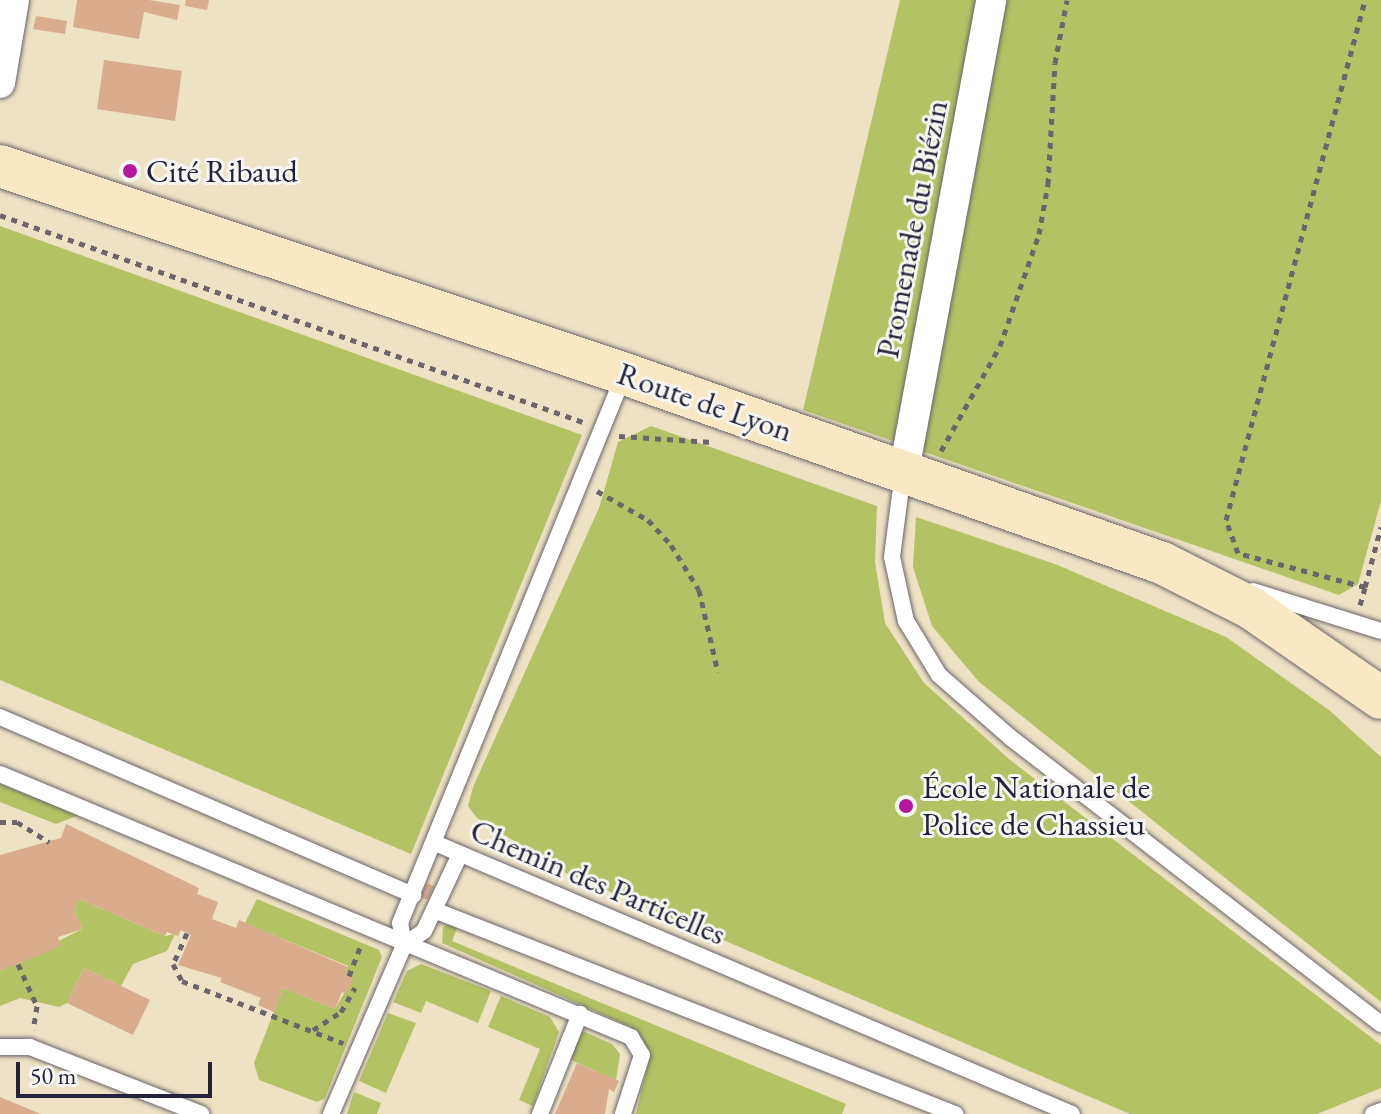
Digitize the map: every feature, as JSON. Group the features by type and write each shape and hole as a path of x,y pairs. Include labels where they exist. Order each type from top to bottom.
{"main road":[{"name":"Route de Lyon","path":"0,166 625,374 1162,563 1251,608 1381,698"}],"street":[{"path":"0,83 14,0"},
{"name":"Promenade du Biézin","path":"917,476 991,0"}],"lane":[{"name":"Chemin des Particelles","path":"625,374 435,843 1072,1114"},
{"path":"917,476 892,557 906,621 939,675 1011,738 1381,1024"},
{"path":"1162,563 1381,631"},
{"path":"0,717 413,895"},
{"path":"0,774 404,945 449,957 631,1037 642,1055 623,1114"},
{"path":"404,945 400,923 435,843"},
{"path":"331,1114 404,945 424,931 460,854"},
{"path":"434,910 955,1114"},
{"path":"540,1114 580,1014"},
{"path":"0,1047 30,1047 201,1114"},
{"path":"1373,1114 1381,1111"}],"path":[{"path":"917,476 1000,346 1039,234 1051,158 1055,63 1067,0"},
{"path":"1365,0 1226,520 1238,553 1365,587"},
{"path":"0,215 538,403 602,431 636,441 716,442"},
{"path":"581,483 648,520 671,545 699,590 718,672"},
{"path":"1356,623 1381,527"},
{"path":"0,822 17,822 49,842"},
{"path":"349,976 367,929"},
{"path":"187,933 173,964 182,981 358,1049"},
{"path":"18,964 37,1006 30,1047"},
{"path":"313,1030 341,1012 355,988"}],"green space":[{"path":"900,0 1381,0 1381,501 1358,584 1339,595 803,410"},
{"path":"0,226 582,435 411,854 0,680"},
{"path":"651,426 877,506 875,562 885,623 924,683 1009,759 1381,1045 1381,1088 1317,1114 1130,1114 564,872 477,818 468,806 473,787 599,508 618,442"},
{"path":"916,517 1055,564 1226,637 1329,710 1381,757 1381,1002 979,682 932,626 913,567"},
{"path":"0,784 79,815 56,824 0,802"},
{"path":"79,899 165,936 175,934 167,951 133,964 121,986 84,968 67,1003 59,1007 20,998 0,1006 0,971 82,929 74,910"},
{"path":"257,899 379,950 382,957 325,1098 317,1102 259,1080 254,1063 283,988 335,1009 353,978 345,975 348,966 245,923"},
{"path":"450,924 458,926 452,941 846,1104 842,1114 636,1114 648,1063 631,1027 442,943 443,927"},
{"path":"421,964 491,991 478,1023 426,1001 421,1013 393,1002 407,971"},
{"path":"501,996 550,1017 559,1032 533,1106 519,1100 540,1049 488,1027"},
{"path":"388,1013 416,1023 386,1093 359,1081"},
{"path":"583,1031 612,1044 620,1054 616,1080 569,1059"},
{"path":"354,1092 381,1103 377,1114 347,1114"}],"building":[{"path":"77,0 149,0 180,5 177,20 144,12 139,39 73,27"},
{"path":"186,0 209,0 207,10 185,6"},
{"path":"36,16 67,21 65,34 33,29"},
{"path":"104,60 182,71 175,121 97,109"},
{"path":"66,824 199,888 197,894 218,902 212,919 236,928 239,920 348,967 345,975 353,978 347,994 342,992 335,1009 283,988 274,1012 258,1005 261,998 220,982 222,978 178,965 191,935 181,930 178,936 167,932 165,936 79,899 74,910 82,929 58,937 61,946 0,971 0,855 61,838"},
{"path":"426,883 434,886 428,900 420,897"},
{"path":"84,968 150,1000 133,1035 67,1003"},
{"path":"577,1063 619,1081 614,1092 609,1089 605,1114 555,1114"},
{"path":"0,1097 41,1114 0,1114"}],"place":[{"name":"Cité Ribaud","path":"130,171"},
{"name":"École Nationale de Police de Chassieu","path":"906,806"}]}
